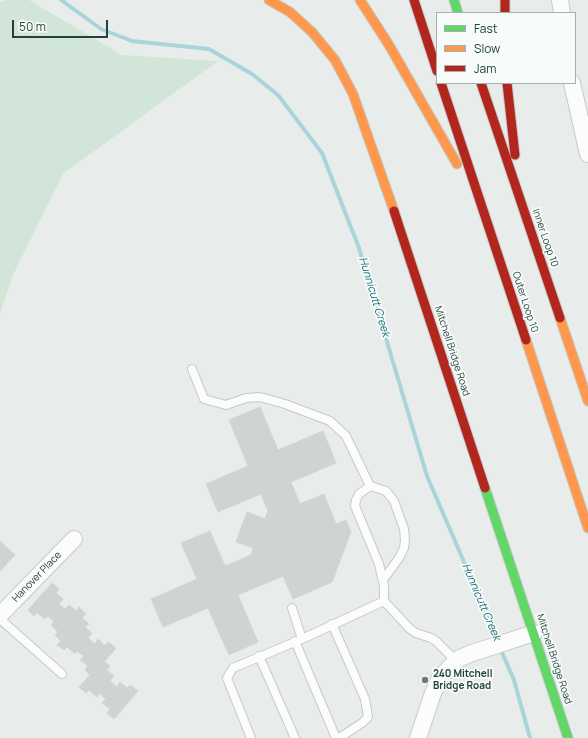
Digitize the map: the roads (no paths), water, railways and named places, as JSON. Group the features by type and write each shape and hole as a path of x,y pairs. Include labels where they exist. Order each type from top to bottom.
{"main road":[{"name":"Mitchell Bridge Road","path":"268,0 290,12 312,32 335,60 353,94 378,164 568,738"},
{"path":"360,0 389,45 481,206"},
{"path":"414,0 436,68"},
{"path":"454,0 458,12"},
{"path":"505,0 505,12"},
{"name":"Outer Loop 10","path":"441,84 588,528"},
{"name":"Inner Loop 10","path":"481,84 588,401"},
{"path":"507,84 519,196"}],"street":[{"path":"560,0 562,12"},
{"path":"572,84 585,128 588,154"},
{"name":"Hanover Place","path":"0,615 74,539"},
{"path":"418,738 433,693 440,678 446,670 456,661 472,653 534,633"}],"lane":[{"path":"192,369 204,399 226,405 246,398 260,397 285,404 330,421 346,436 370,486"},
{"path":"383,580 399,558 404,548 404,529 394,501 383,489 370,486 359,494 355,506 379,564 384,586 384,601 410,629 436,641 456,661"},
{"path":"251,738 227,678 233,668 384,601"},
{"path":"292,608 298,640 337,738 362,723 368,717 365,699 332,624"},
{"path":"0,619 62,674"},
{"path":"259,656 295,738"}],"waterway":[{"name":"Hunnicutt Creek","path":"61,0 101,29 132,41 209,49 252,74 278,95 322,153 359,248 427,476 498,641"},
{"name":"Hunnicutt Creek","path":"500,648 514,680 530,738"}],"place":[{"name":"240 Mitchell Bridge Road","path":"425,680"}]}
